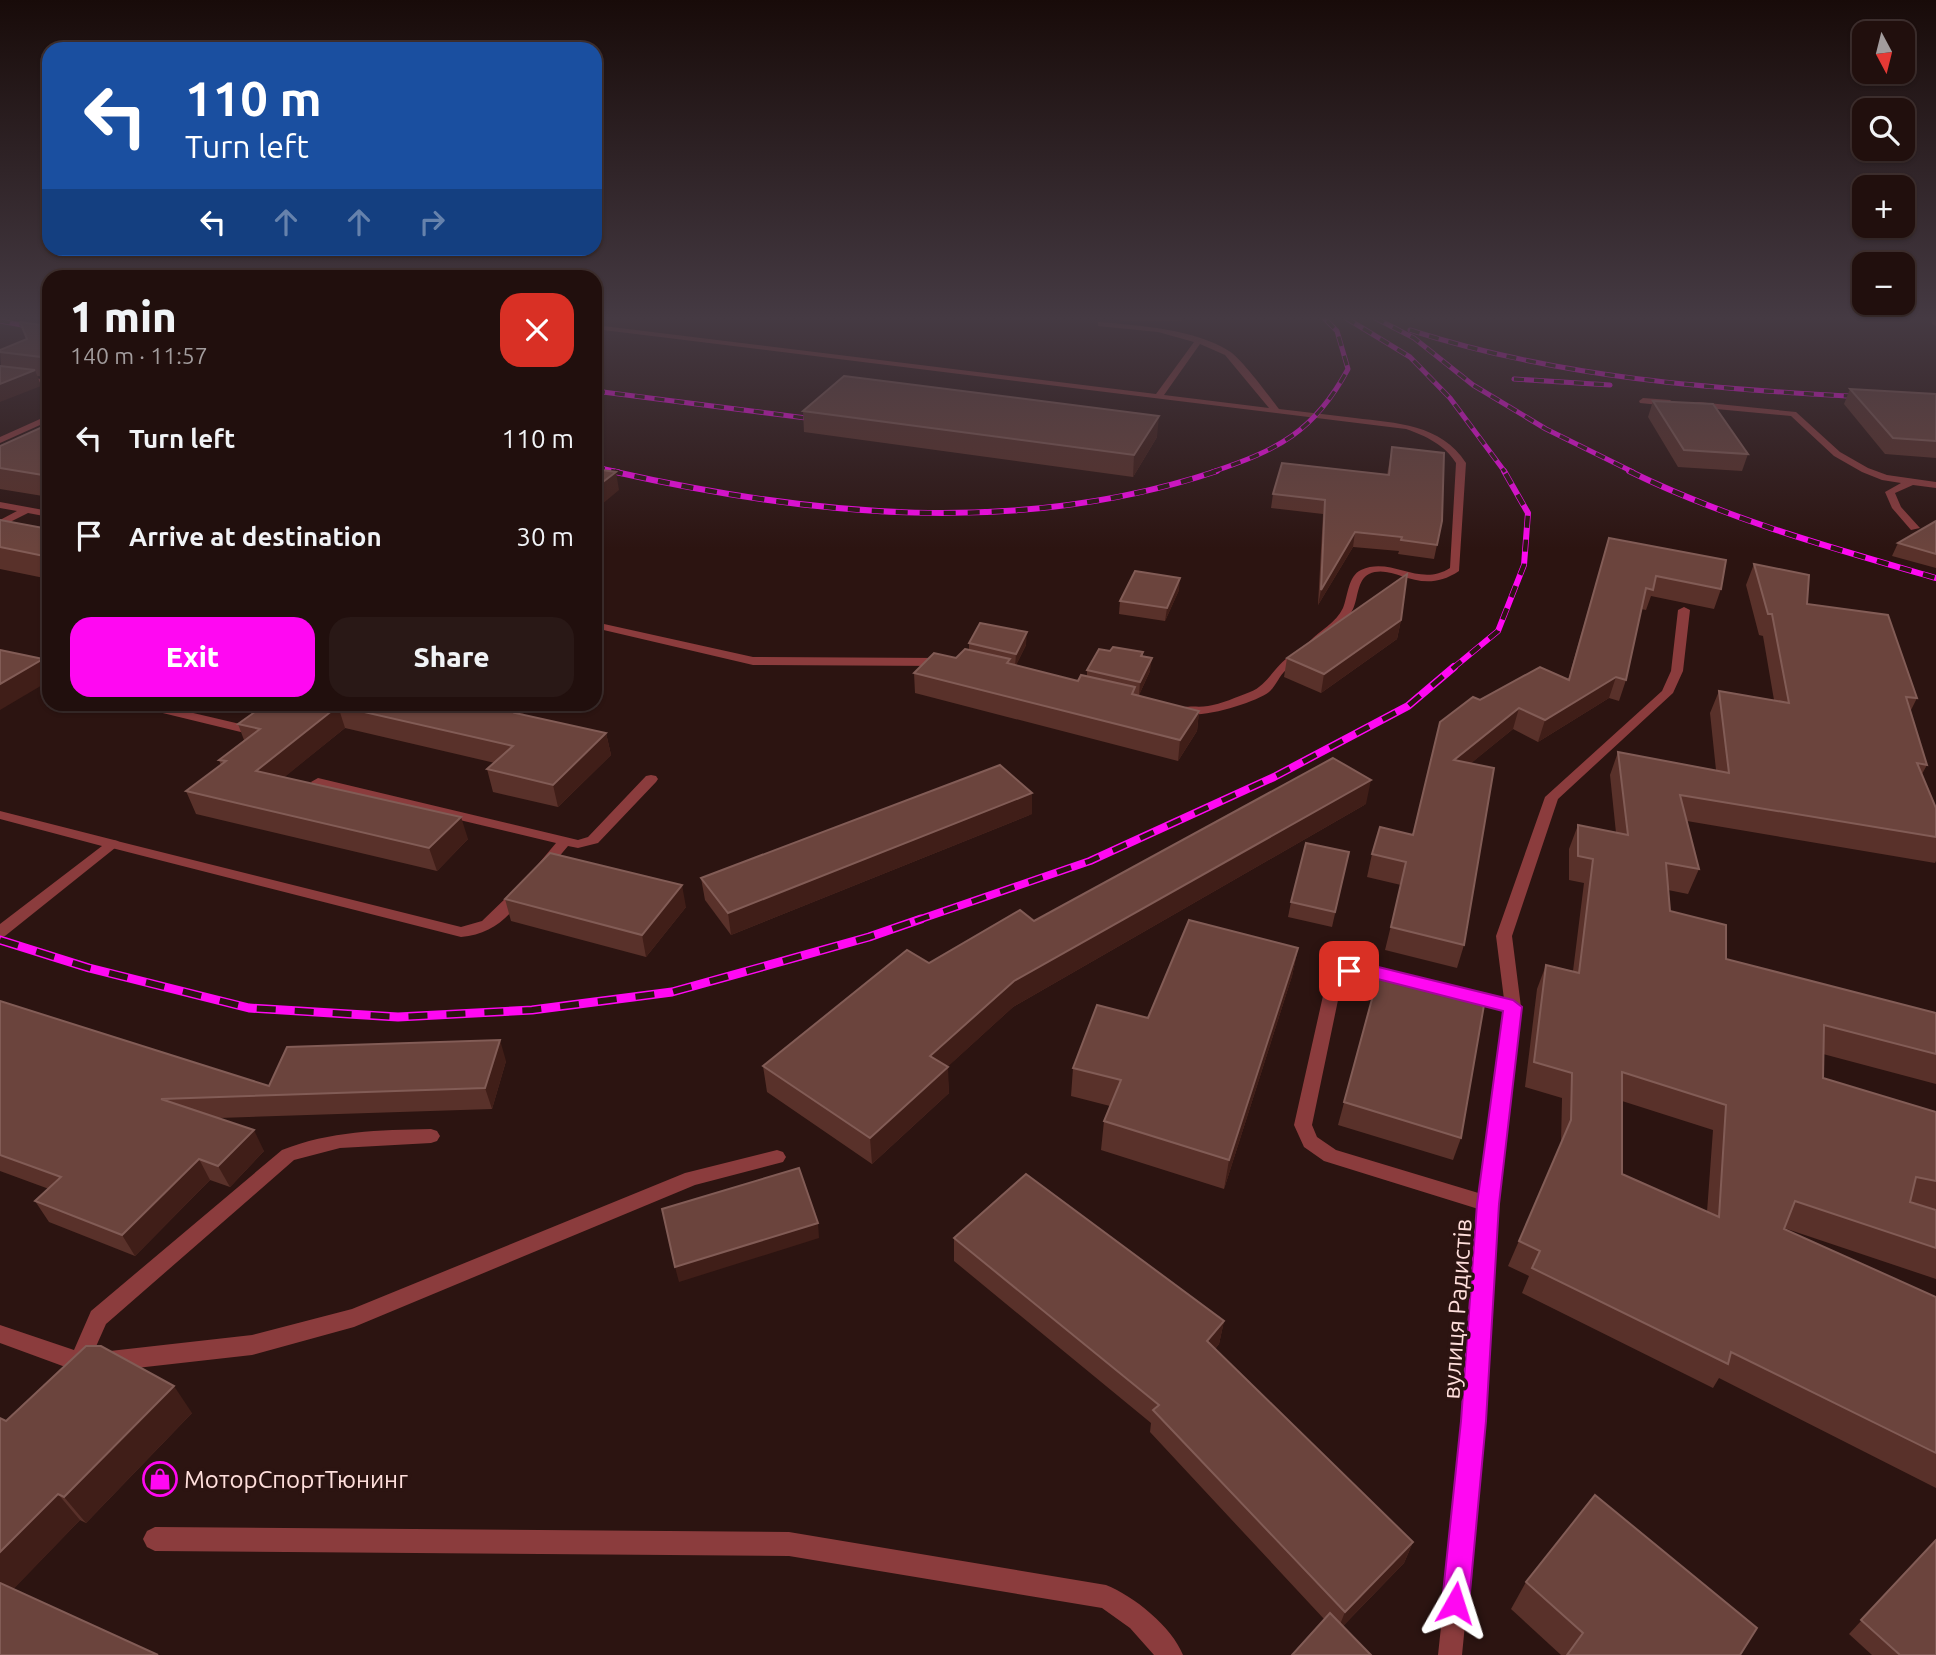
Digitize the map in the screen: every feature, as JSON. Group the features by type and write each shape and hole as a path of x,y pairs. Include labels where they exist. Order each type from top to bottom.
{"street":[{"path":"1153,395 1407,427 1435,437 1453,452 1461,463 1455,569 1447,577 1428,580 1379,570 1366,572 1359,576 1347,613 1290,664 1281,668 1267,688 1195,713 1166,708"},
{"path":"1264,395 1276,410"},
{"path":"1643,401 1793,414 1837,454 1885,478 1936,485"},
{"path":"0,440 42,421"},
{"path":"15,433 38,436"},
{"path":"1909,483 1890,492 1897,508 1915,528"},
{"path":"0,505 42,513"},
{"path":"0,524 26,510"},
{"name":"вулиця Радистів","path":"1450,1655 1474,1421 1488,1204 1513,1007 1504,936 1532,846 1552,797 1667,693 1677,671 1684,610"},
{"path":"602,627 753,661 951,662"},
{"path":"171,711 253,731"},
{"path":"318,782 579,844 593,840 651,779"},
{"path":"0,815 461,932 477,932 490,925 566,841"},
{"path":"0,932 113,844"},
{"path":"1488,1204 1330,1156 1310,1142 1303,1125 1335,978 1349,971 1366,970 1513,1007"},
{"path":"62,1380 79,1362 98,1318 288,1155 311,1145 335,1141 431,1136"},
{"path":"0,1334 79,1362 148,1359 252,1345 354,1318 692,1178 777,1157"},
{"path":"155,1539 789,1544 1106,1597 1139,1619 1171,1655"}],"building":[{"path":"821,395 995,395 1159,416 1134,455 803,411"},
{"path":"1855,395 1936,395 1936,441 1893,438"},
{"path":"1653,401 1713,404 1748,454 1684,450"},
{"path":"42,427 42,475 0,468 0,446"},
{"path":"1392,447 1444,453 1442,521 1437,545 1401,540 1402,537 1355,532 1321,590 1325,500 1273,494 1282,463 1389,475"},
{"path":"602,470 616,472 602,483"},
{"path":"0,520 42,528 42,556 0,547"},
{"path":"1936,521 1936,554 1898,543"},
{"path":"1609,538 1726,560 1721,589 1656,576 1653,590 1646,588 1626,680 1616,677 1545,720 1519,708 1454,760 1494,768 1464,945 1391,927 1406,862 1372,854 1380,827 1413,835 1440,722 1473,697 1480,700 1540,667 1569,680"},
{"path":"1754,564 1809,575 1807,604 1888,615 1917,698 1906,697 1927,765 1917,763 1936,808 1936,837 1680,795 1699,869 1666,863 1670,911 1726,925 1726,959 1936,1013 1936,1054 1824,1025 1823,1078 1936,1112 1936,1181 1916,1177 1910,1202 1936,1210 1936,1248 1795,1201 1784,1229 1936,1297 1936,1453 1731,1352 1728,1364 1532,1268 1540,1251 1519,1241 1571,1120 1572,1073 1534,1062 1546,965 1579,973 1593,859 1578,856 1578,825 1628,835 1618,752 1729,773 1719,691 1789,703 1772,614 1768,614","holes":["1622,1072 1726,1105 1719,1217 1622,1174"]},
{"path":"1135,571 1180,578 1167,608 1120,601"},
{"path":"1407,574 1401,620 1324,674 1287,658"},
{"path":"980,623 1027,632 1016,654 969,643"},
{"path":"1113,647 1143,652 1141,656 1152,658 1140,682 1087,670 1099,649 1110,651"},
{"path":"965,649 1010,659 1007,663 1078,681 1081,675 1135,687 1132,694 1199,711 1180,740 914,673 934,653 956,658"},
{"path":"0,650 42,659 42,660 0,684"},
{"path":"256,711 332,711 256,771 461,817 429,848 186,791 226,761 219,760 260,729 238,724"},
{"path":"360,711 517,711 515,713 606,733 553,785 487,769 513,746"},
{"path":"1333,758 1371,780 1014,981 930,1056 948,1067 870,1138 763,1066 907,950 929,963 1020,910 1034,921"},
{"path":"1000,765 1032,793 728,913 701,878"},
{"path":"1306,843 1349,852 1335,912 1291,902"},
{"path":"550,853 682,885 642,935 505,899"},
{"path":"1189,920 1298,948 1229,1160 1104,1121 1121,1080 1073,1068 1097,1005 1148,1018"},
{"path":"1378,977 1484,1005 1461,1138 1344,1102"},
{"path":"0,1001 269,1086 287,1047 500,1040 485,1088 161,1099 254,1130 218,1166 199,1159 122,1235 35,1201 61,1177 0,1155"},
{"path":"799,1168 818,1223 675,1267 662,1209"},
{"path":"1026,1174 1224,1321 1207,1341 1413,1542 1345,1612 1153,1410 1159,1405 954,1238"},
{"path":"86,1346 101,1346 174,1386 64,1497 58,1494 0,1552 0,1418 6,1421"},
{"path":"1595,1495 1757,1628 1740,1655 1567,1655 1583,1633 1526,1582"},
{"path":"1936,1540 1936,1655 1900,1655 1861,1620"},
{"path":"0,1583 158,1655 0,1655"},
{"path":"1330,1613 1371,1655 1292,1655"}],"railway":[{"path":"628,395 806,418"},
{"path":"1212,472 1256,455 1292,436 1322,409 1332,395"},
{"path":"1447,395 1505,472"},
{"path":"1490,395 1546,429 1633,472"},
{"path":"1837,395 1866,397"},
{"path":"602,468 619,472"},
{"path":"611,471 762,499 915,513 991,512 1067,505 1142,492 1217,471"},
{"path":"1452,669 1498,631 1524,565 1528,513 1504,471"},
{"path":"1629,471 1742,518 1936,578"},
{"path":"915,921 1090,861 1274,777 1408,706 1454,667"},
{"path":"0,940 89,968 249,1008 398,1017 532,1010 672,992 869,937 921,919"}],"place":[{"name":"МоторСпортТюнинг","path":"160,1479"}],"route":[{"path":"1349,971 1366,970 1513,1007 1488,1204 1474,1421 1455,1603"}]}
